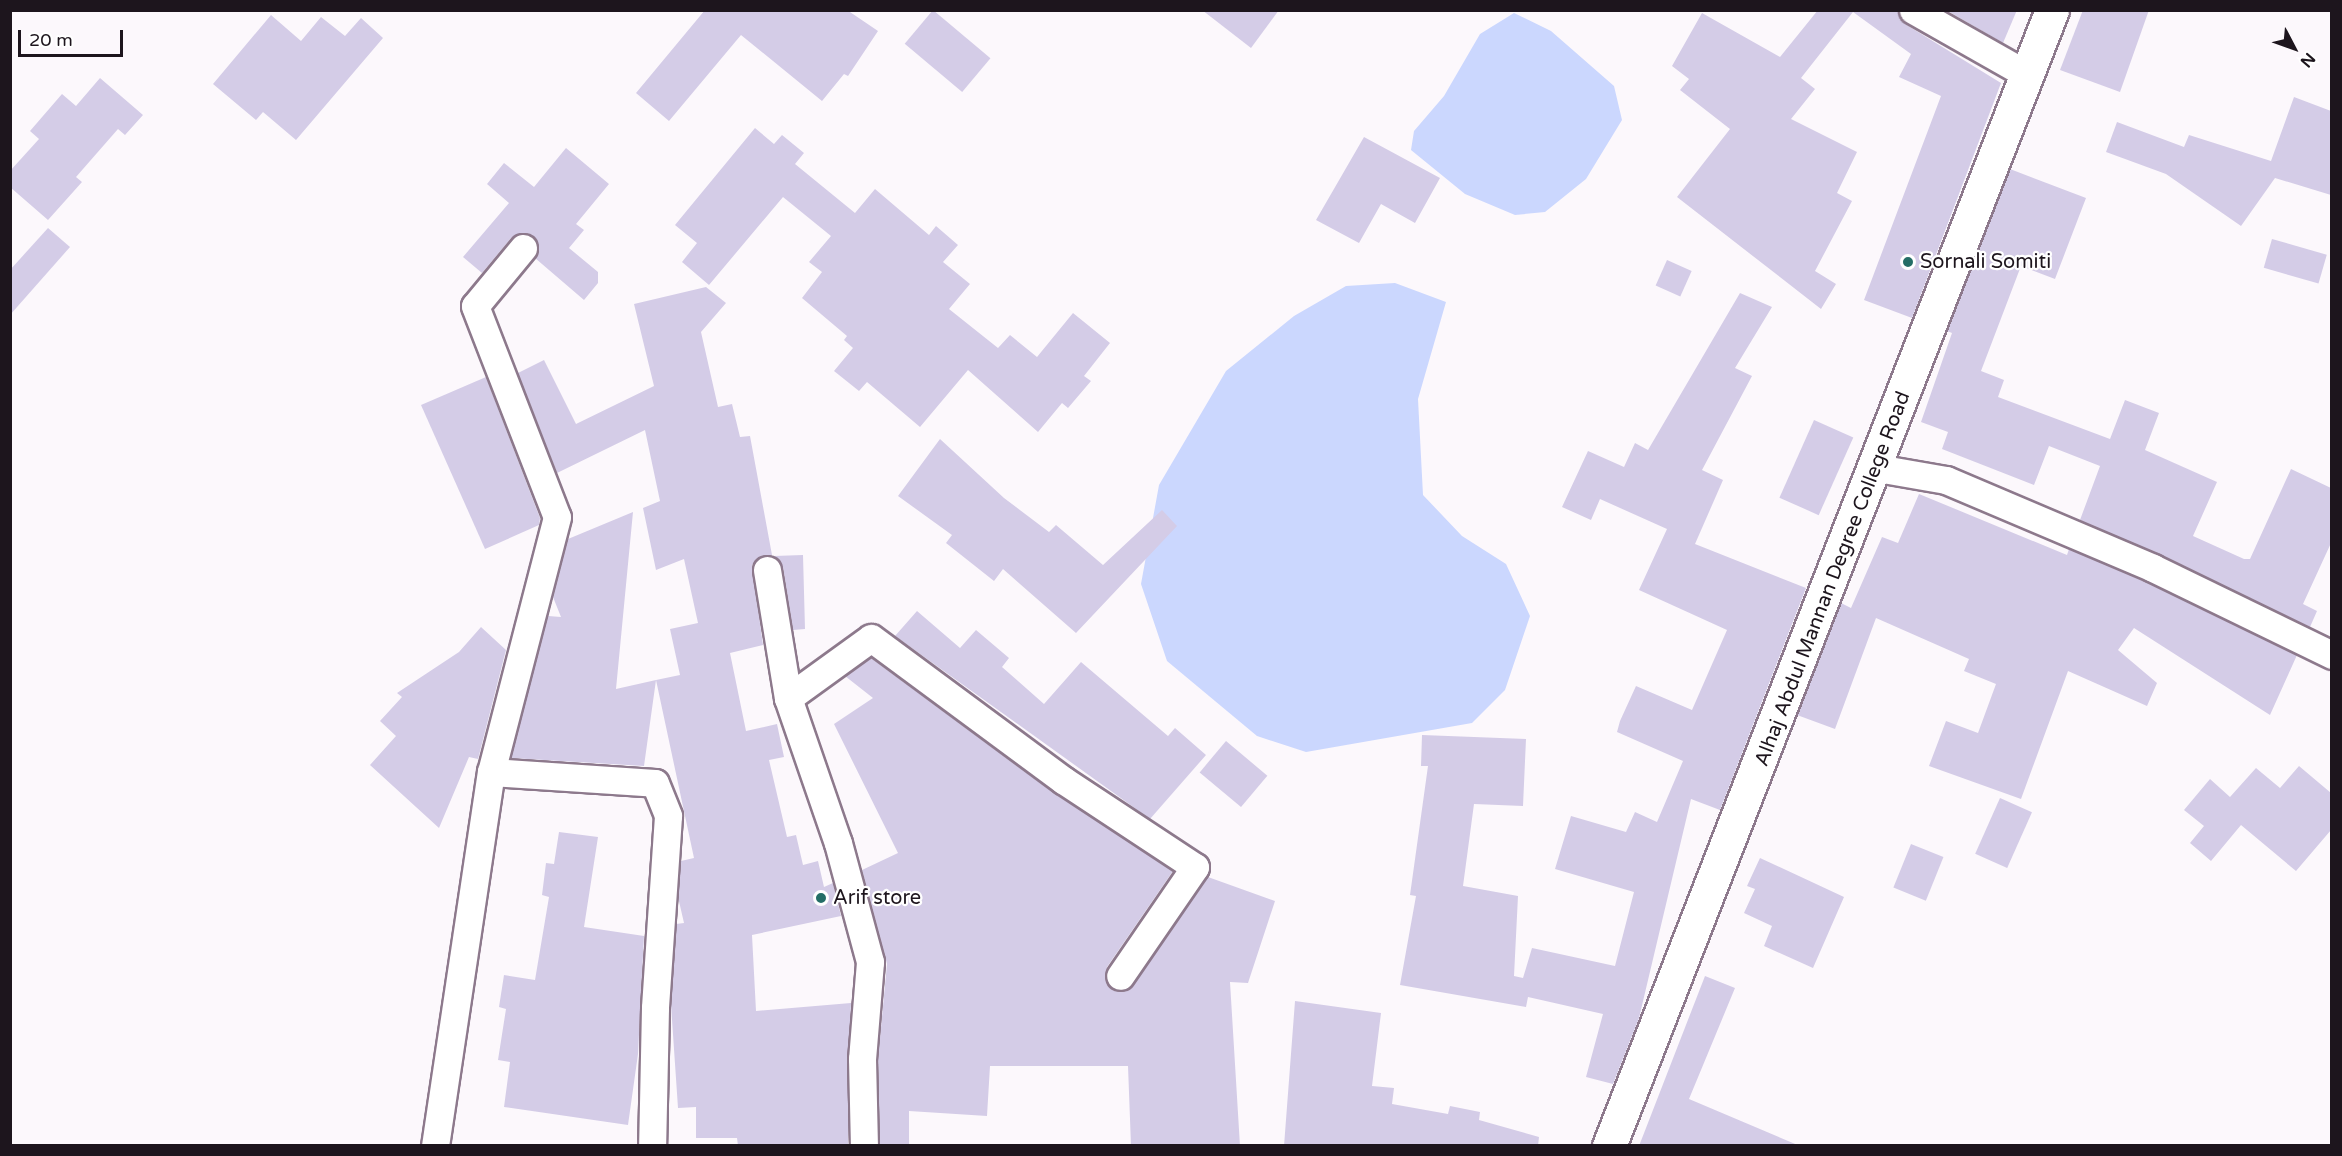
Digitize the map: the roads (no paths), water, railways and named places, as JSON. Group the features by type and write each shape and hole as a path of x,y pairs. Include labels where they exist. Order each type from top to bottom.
{"street":[{"path":"1912,10 2026,74"},
{"name":"Alhaj Abdul Mannan Degree College Road","path":"1609,1146 1877,468 2052,10"},
{"path":"435,1146 491,772 557,517 475,306 523,248"},
{"path":"1877,468 1946,480 2153,568 2331,655"},
{"path":"767,570 788,698 838,843 870,962 862,1059 864,1146"},
{"path":"788,698 871,638 1063,780 1158,838 1196,867 1120,976"},
{"path":"491,772 655,783 668,816 655,1008 652,1146"}],"water":[{"path":"1514,13 1551,31 1614,86 1622,120 1586,179 1545,212 1515,215 1465,194 1411,150 1414,131 1444,96 1480,34"},
{"path":"1395,283 1446,302 1418,399 1423,495 1462,536 1506,564 1530,616 1505,690 1472,723 1306,752 1257,736 1167,661 1141,584 1159,485 1226,371 1294,316 1346,286"}],"place":[{"name":"Sornali Somiti","path":"1908,262"},
{"name":"Arif store","path":"821,898"}]}
